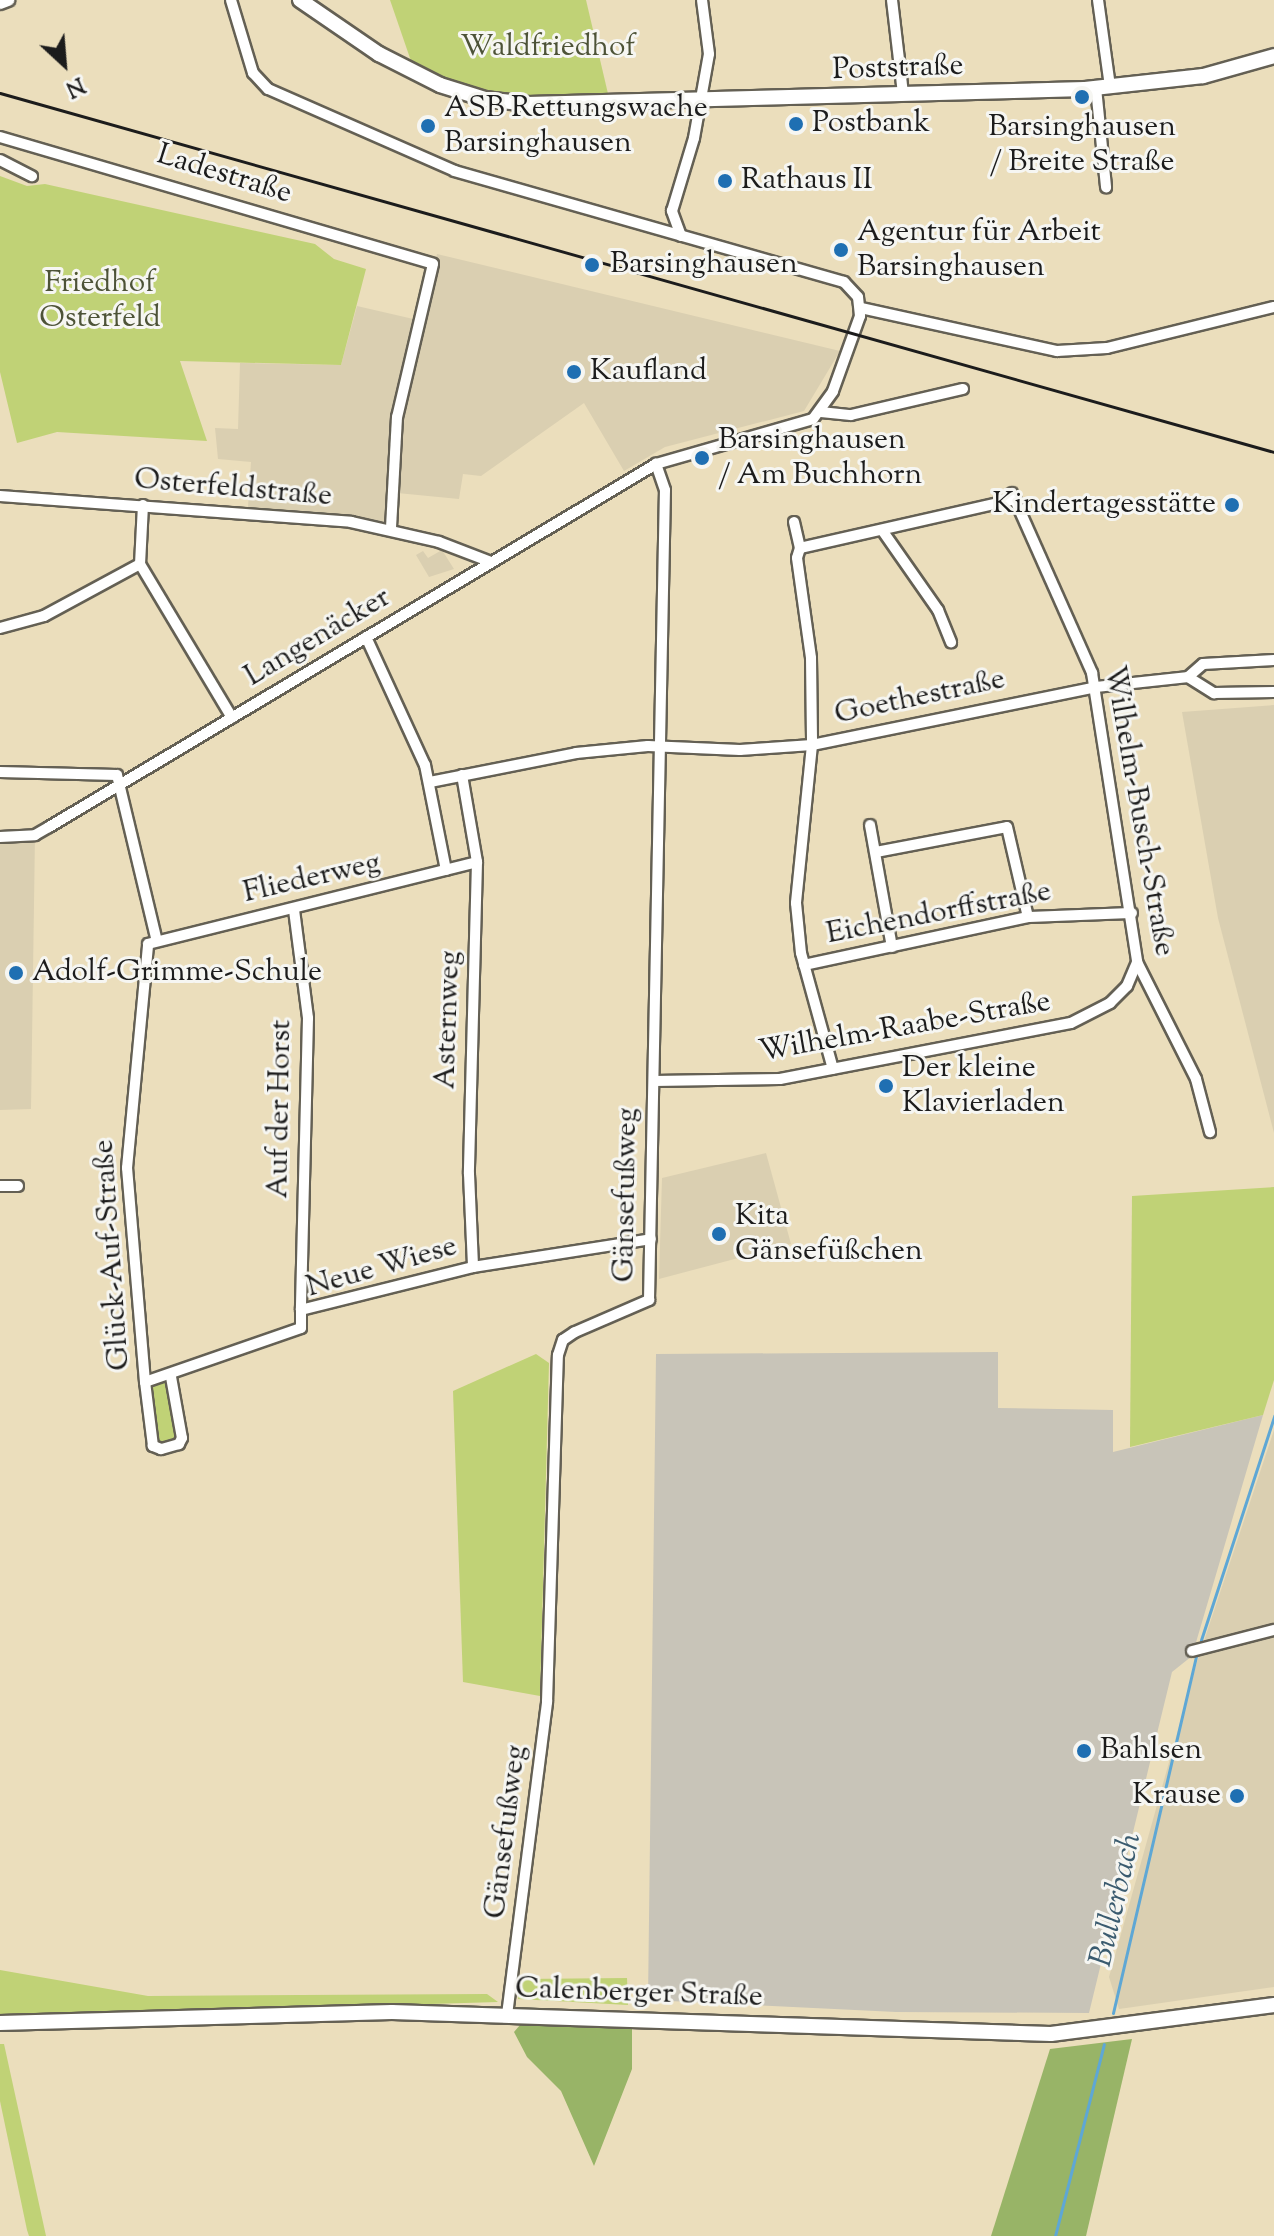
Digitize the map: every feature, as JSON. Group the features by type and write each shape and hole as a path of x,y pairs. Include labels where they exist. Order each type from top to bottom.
{"main road":[{"name":"Poststraße","path":"300,0 400,66 485,99 559,104 1103,88 1226,72 1274,56"},
{"name":"Calenberger Straße","path":"0,2023 303,2011 1051,2034 1274,2005"}],"street":[{"path":"0,3 8,0"},
{"path":"231,0 253,73 268,89 429,162 844,282 853,288 861,308 821,412 851,415 963,389"},
{"path":"681,236 672,211 701,100 709,54 702,0"},
{"path":"892,0 903,94"},
{"path":"1098,0 1106,187"},
{"name":"Ladestraße","path":"0,137 433,264 397,417 391,529"},
{"path":"0,160 27,168 32,176"},
{"path":"861,308 1057,351 1107,348 1274,307"},
{"name":"Langenäcker","path":"0,837 35,835 656,464 804,423 821,412"},
{"name":"Gänsefußweg","path":"507,2015 547,1702 558,1355 563,1340 575,1332 649,1300 665,490 656,464"},
{"name":"Osterfeldstraße","path":"0,496 143,505 391,529 491,562"},
{"name":"Wilhelm-Busch-Straße","path":"882,530 1014,496 1083,646 1096,687 1137,962 1196,1079 1210,1132"},
{"path":"143,505 140,564 232,718"},
{"path":"794,522 800,548 797,558 811,658 812,745 796,903 804,965 833,1069"},
{"path":"800,548 882,530 938,610 951,642"},
{"path":"458,551 471,574"},
{"path":"0,628 44,616 140,564"},
{"path":"366,637 430,782 446,870"},
{"name":"Goethestraße","path":"430,782 576,753 660,748 740,750 812,745 1096,687 1188,677 1203,664 1274,660"},
{"name":"Goethestraße","path":"1188,677 1203,690 1274,692"},
{"path":"0,772 109,772 123,783"},
{"name":"Asternweg","path":"462,775 477,862 469,1174 473,1267"},
{"name":"Glück-Auf-Straße","path":"123,783 156,938 148,944 127,1168 145,1382 153,1446 161,1449 179,1444 182,1438 171,1377"},
{"path":"870,825 892,947"},
{"path":"876,852 1007,827 1028,917"},
{"name":"Fliederweg","path":"156,938 294,910 477,862"},
{"name":"Auf der Horst","path":"294,910 308,1018 301,1310"},
{"name":"Eichendorffstraße","path":"804,965 1028,917 1132,913"},
{"name":"Wilhelm-Raabe-Straße","path":"654,1081 780,1079 1071,1023 1110,1003 1127,986 1137,962"},
{"path":"0,1186 18,1186"},
{"name":"Neue Wiese","path":"145,1382 171,1377 301,1328 301,1310 473,1267 651,1239"},
{"path":"1192,1651 1274,1630"}],"shaded area":[{"path":"437,254 840,351 804,411 665,447 624,471 584,403 481,476 463,474 459,499 387,492 384,522 248,507 251,462 218,459 215,428 238,429 240,363 341,365 357,306 422,321"},
{"path":"442,550 454,569 429,577 416,555 423,551 428,558"},
{"path":"1274,705 1274,1133 1218,918 1182,712"},
{"name":"Adolf-Grimme-Schule","path":"35,835 31,1109 0,1110 0,837"},
{"path":"766,1153 791,1244 659,1279 662,1178"},
{"name":"Bahlsen","path":"998,1352 998,1408 1113,1410 1113,1452 1263,1415 1192,1656 1172,1672 1089,2013 896,2012 648,2000 656,1354"},
{"path":"1274,1430 1274,1987 1119,2009 1109,1977 1197,1662"}],"green space":[{"name":"Waldfriedhof","path":"390,0 586,0 609,98 498,95 445,80 412,64"},
{"name":"Friedhof Osterfeld","path":"0,176 27,186 45,184 315,244 334,259 366,269 341,365 180,361 207,441 57,432 17,443 0,372"},
{"path":"1274,1187 1274,1380 1263,1415 1130,1447 1132,1196"},
{"path":"536,1354 549,1363 540,1696 463,1682 453,1391"},
{"path":"171,1377 179,1444 153,1446 145,1382"},
{"path":"0,1970 148,1996 487,1994 498,2002 0,2017"},
{"path":"627,1978 628,2005 518,1999 520,1979"},
{"path":"520,2025 632,2028 632,2069 594,2166 561,2091 527,2057 514,2032"},
{"path":"1132,2039 1086,2236 991,2236 1050,2049"},
{"path":"0,2044 4,2044 46,2236 29,2236 27,2230 0,2101"}],"waterway":[{"name":"Bullerbach","path":"1201,1640 1274,1416"},
{"name":"Bullerbach","path":"1113,2013 1196,1657"},
{"name":"Bullerbach","path":"1055,2236 1104,2044"}],"railway":[{"path":"0,93 1274,452"}],"place":[{"name":"Barsinghausen / Breite Straße","path":"1082,97"},
{"name":"Postbank","path":"796,124"},
{"name":"ASB Rettungswache Barsinghausen","path":"428,126"},
{"name":"Rathaus II","path":"725,181"},
{"name":"Agentur für Arbeit Barsinghausen","path":"841,250"},
{"name":"Barsinghausen","path":"592,265"},
{"name":"Kaufland","path":"574,372"},
{"name":"Barsinghausen / Am Buchhorn","path":"702,458"},
{"name":"Kindertagesstätte","path":"1232,505"},
{"name":"Adolf-Grimme-Schule","path":"16,973"},
{"name":"Der kleine Klavierladen","path":"886,1086"},
{"name":"Kita Gänsefüßchen","path":"719,1234"},
{"name":"Bahlsen","path":"1084,1751"},
{"name":"Krause","path":"1237,1796"}]}
